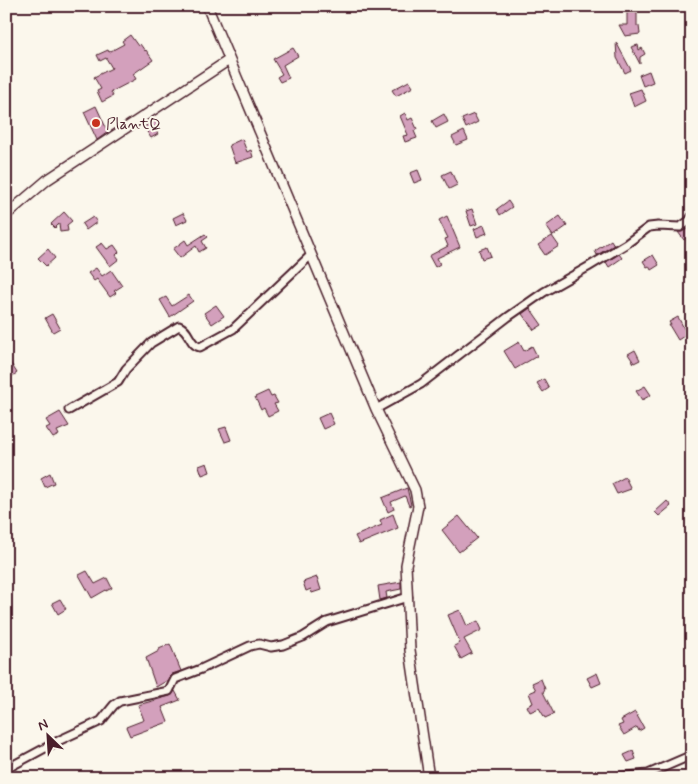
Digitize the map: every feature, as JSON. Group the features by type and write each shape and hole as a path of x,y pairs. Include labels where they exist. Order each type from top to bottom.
{"street":[{"path":"207,6 376,409 415,490 418,506 406,565 410,650 429,778"},
{"path":"6,215 47,180 229,60"},
{"path":"376,409 421,384 508,317 544,292 588,268 649,228 658,226 680,227 689,221 692,216"},
{"path":"69,410 118,382 126,369 151,343 179,326 185,329 193,344 200,347 233,329 311,255"},
{"path":"6,770 60,740 101,721 114,704 120,701 169,690 175,679 202,669 250,646 259,644 271,647 283,644 303,637 327,622 408,597"},
{"path":"606,778 648,774 692,755"}],"building":[{"path":"627,7 637,7 637,26 639,26 640,34 625,36 619,25 627,25"},
{"path":"130,35 138,46 140,44 146,50 153,60 133,74 136,79 111,92 113,96 102,102 97,91 101,89 94,77 112,68 106,58 100,61 97,55 108,50 109,52 124,44 122,41"},
{"path":"616,42 631,70 625,73 617,58"},
{"path":"638,45 639,50 642,48 645,54 640,57 640,64 631,47"},
{"path":"293,48 298,56 283,65 289,78 280,82 277,77 282,74 273,59"},
{"path":"649,71 653,82 643,86 639,75"},
{"path":"409,81 413,87 396,96 392,90"},
{"path":"641,89 646,101 634,107 629,93"},
{"name":"PlantQ","path":"96,106 108,132 97,140 84,112"},
{"path":"405,113 408,120 412,118 417,129 414,131 417,138 405,142 403,136 408,135 400,116"},
{"path":"444,114 448,122 436,128 432,121"},
{"path":"474,114 478,122 466,128 462,119"},
{"path":"155,120 159,125 154,128 158,134 151,138 144,127"},
{"path":"464,131 468,140 456,145 452,137"},
{"path":"242,139 247,152 251,150 253,157 235,163 229,145"},
{"path":"418,170 422,180 414,183 410,173"},
{"path":"451,171 457,185 449,189 442,175"},
{"path":"508,201 512,207 500,215 497,209"},
{"path":"472,209 477,224 471,226 466,211"},
{"path":"64,212 72,221 67,225 68,231 60,232 59,224 55,228 51,224"},
{"path":"183,213 187,220 176,225 173,218"},
{"path":"447,216 460,247 437,258 440,264 435,267 429,256 448,246 445,239 448,238 439,220"},
{"path":"560,216 567,226 553,236 546,226"},
{"path":"93,217 97,222 86,230 82,224"},
{"path":"484,225 487,233 477,237 474,229"},
{"path":"689,228 692,234 684,240 678,232"},
{"path":"205,234 208,237 202,241 206,248 199,252 196,246 180,258 173,249 185,240 188,245"},
{"path":"552,236 559,246 545,255 538,245"},
{"path":"611,240 614,245 597,255 595,251"},
{"path":"102,243 107,249 114,245 119,252 116,255 119,259 110,266 96,247"},
{"path":"487,247 491,256 482,259 479,250"},
{"path":"48,249 55,258 46,266 38,258"},
{"path":"619,254 622,258 609,267 606,262"},
{"path":"653,255 659,265 651,270 643,261"},
{"path":"96,268 102,276 111,270 122,286 114,291 116,293 110,297 97,279 94,281 88,273"},
{"path":"189,295 193,301 170,317 160,300 166,297 172,306"},
{"path":"216,305 224,316 212,324 204,313"},
{"path":"530,308 542,325 534,330 522,314"},
{"path":"52,314 60,328 53,332 45,318"},
{"path":"678,317 687,334 678,340 669,322"},
{"path":"519,342 524,351 532,346 537,356 515,369 504,351"},
{"path":"635,350 640,360 634,363 628,354"},
{"path":"6,356 17,373 6,380"},
{"path":"544,379 549,388 543,392 537,383"},
{"path":"645,386 651,395 642,400 636,391"},
{"path":"268,391 271,397 274,396 278,403 274,404 278,411 268,416 264,408 261,410 255,397"},
{"path":"60,412 69,426 57,431 59,435 53,438 46,428 50,426 46,420"},
{"path":"329,413 334,424 323,429 318,418"},
{"path":"226,427 231,440 225,442 219,429"},
{"path":"207,463 210,472 202,475 199,466"},
{"path":"50,473 54,483 45,487 41,478"},
{"path":"625,477 631,489 617,494 612,484"},
{"path":"407,488 411,505 409,506 405,496 391,502 394,509 388,512 382,498"},
{"path":"667,501 671,506 659,516 655,512"},
{"path":"393,514 398,528 359,544 355,536 382,525 380,520"},
{"path":"459,516 477,538 459,552 442,530"},
{"path":"87,571 95,584 107,578 112,588 92,598 79,575"},
{"path":"317,577 321,590 312,593 311,589 306,591 303,582"},
{"path":"401,582 401,589 386,592 387,598 380,600 378,586"},
{"path":"60,599 66,609 58,614 52,603"},
{"path":"460,610 467,626 478,621 482,630 464,639 472,653 461,659 454,646 460,643 448,615"},
{"path":"170,644 181,671 172,674 168,680 156,687 146,658"},
{"path":"597,673 601,683 592,687 587,678"},
{"path":"541,679 545,689 543,692 554,714 545,718 539,708 530,712 527,706 533,703 529,693 536,690 532,683"},
{"path":"175,691 180,700 162,707 168,722 130,736 126,727 144,720 138,705 170,696"},
{"path":"635,712 644,728 639,731 637,727 624,735 618,726 623,724 621,720"},
{"path":"633,751 636,759 628,762 624,755"}],"place":[{"name":"PlantQ","path":"96,123"}]}
